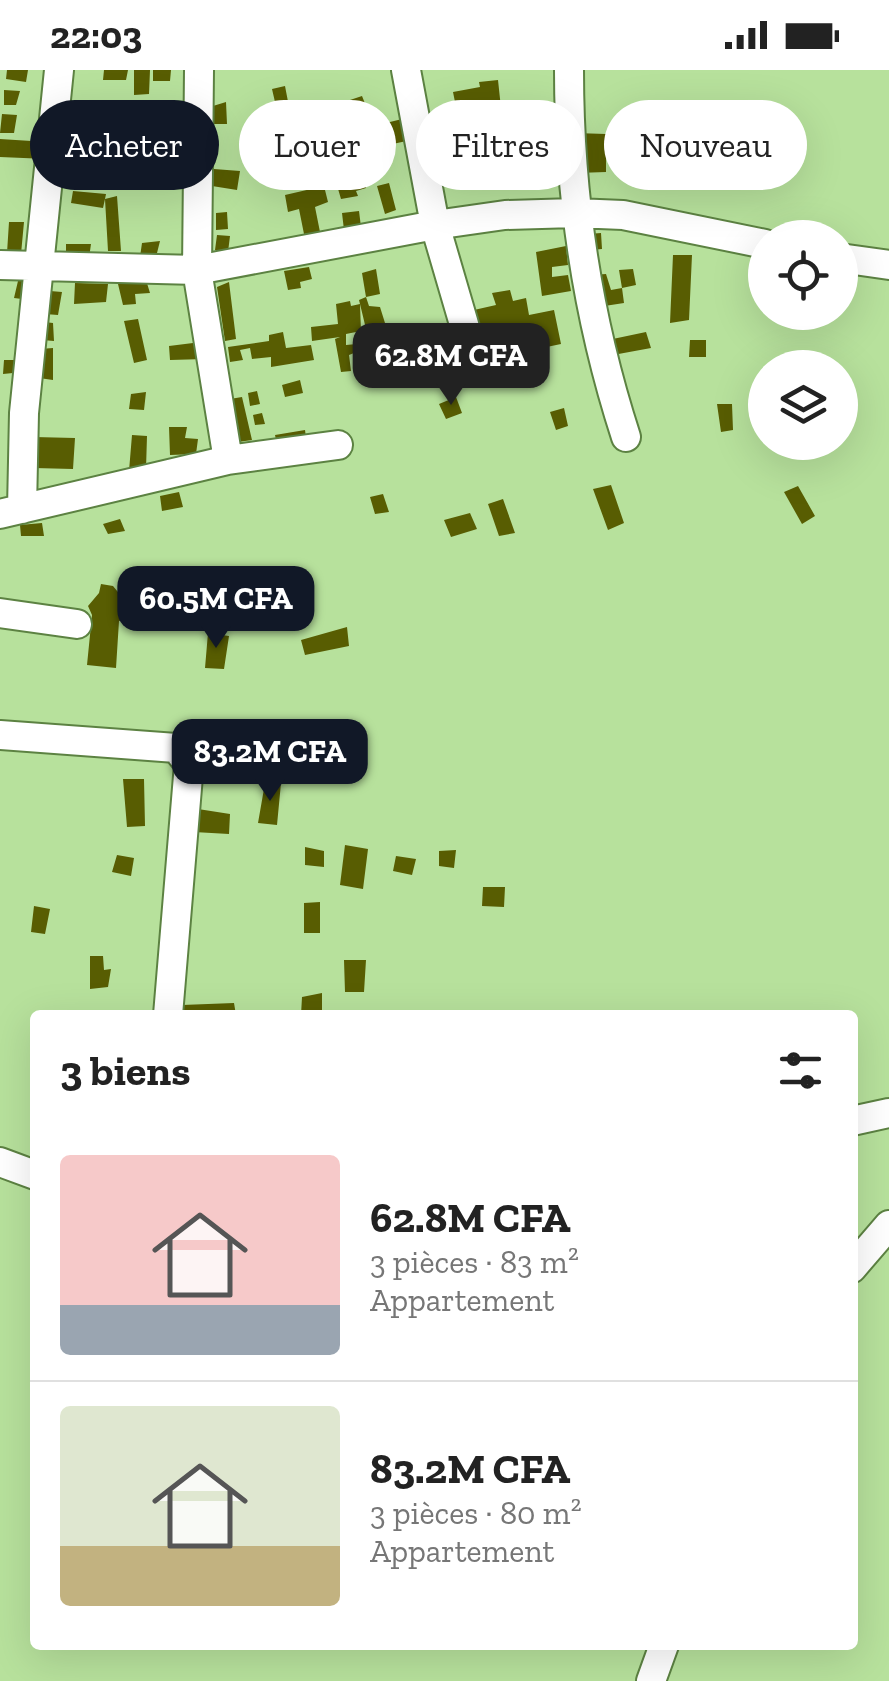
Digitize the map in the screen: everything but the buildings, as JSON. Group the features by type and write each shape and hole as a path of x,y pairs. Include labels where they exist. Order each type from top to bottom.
{"street":[{"path":"59,70 11,512 228,460 338,446"},
{"path":"199,70 196,270 228,460"},
{"path":"406,70 435,226 473,355"},
{"path":"569,70 576,213 592,321 626,437"},
{"path":"0,265 196,270 505,215 624,215 748,241"},
{"path":"858,261 889,266"},
{"path":"0,613 76,624"},
{"path":"0,735 176,748 189,764 168,1010"},
{"path":"858,1119 889,1113"},
{"path":"0,1162 30,1173"},
{"path":"858,1261 889,1225"},
{"path":"651,1681 662,1650"}]}
